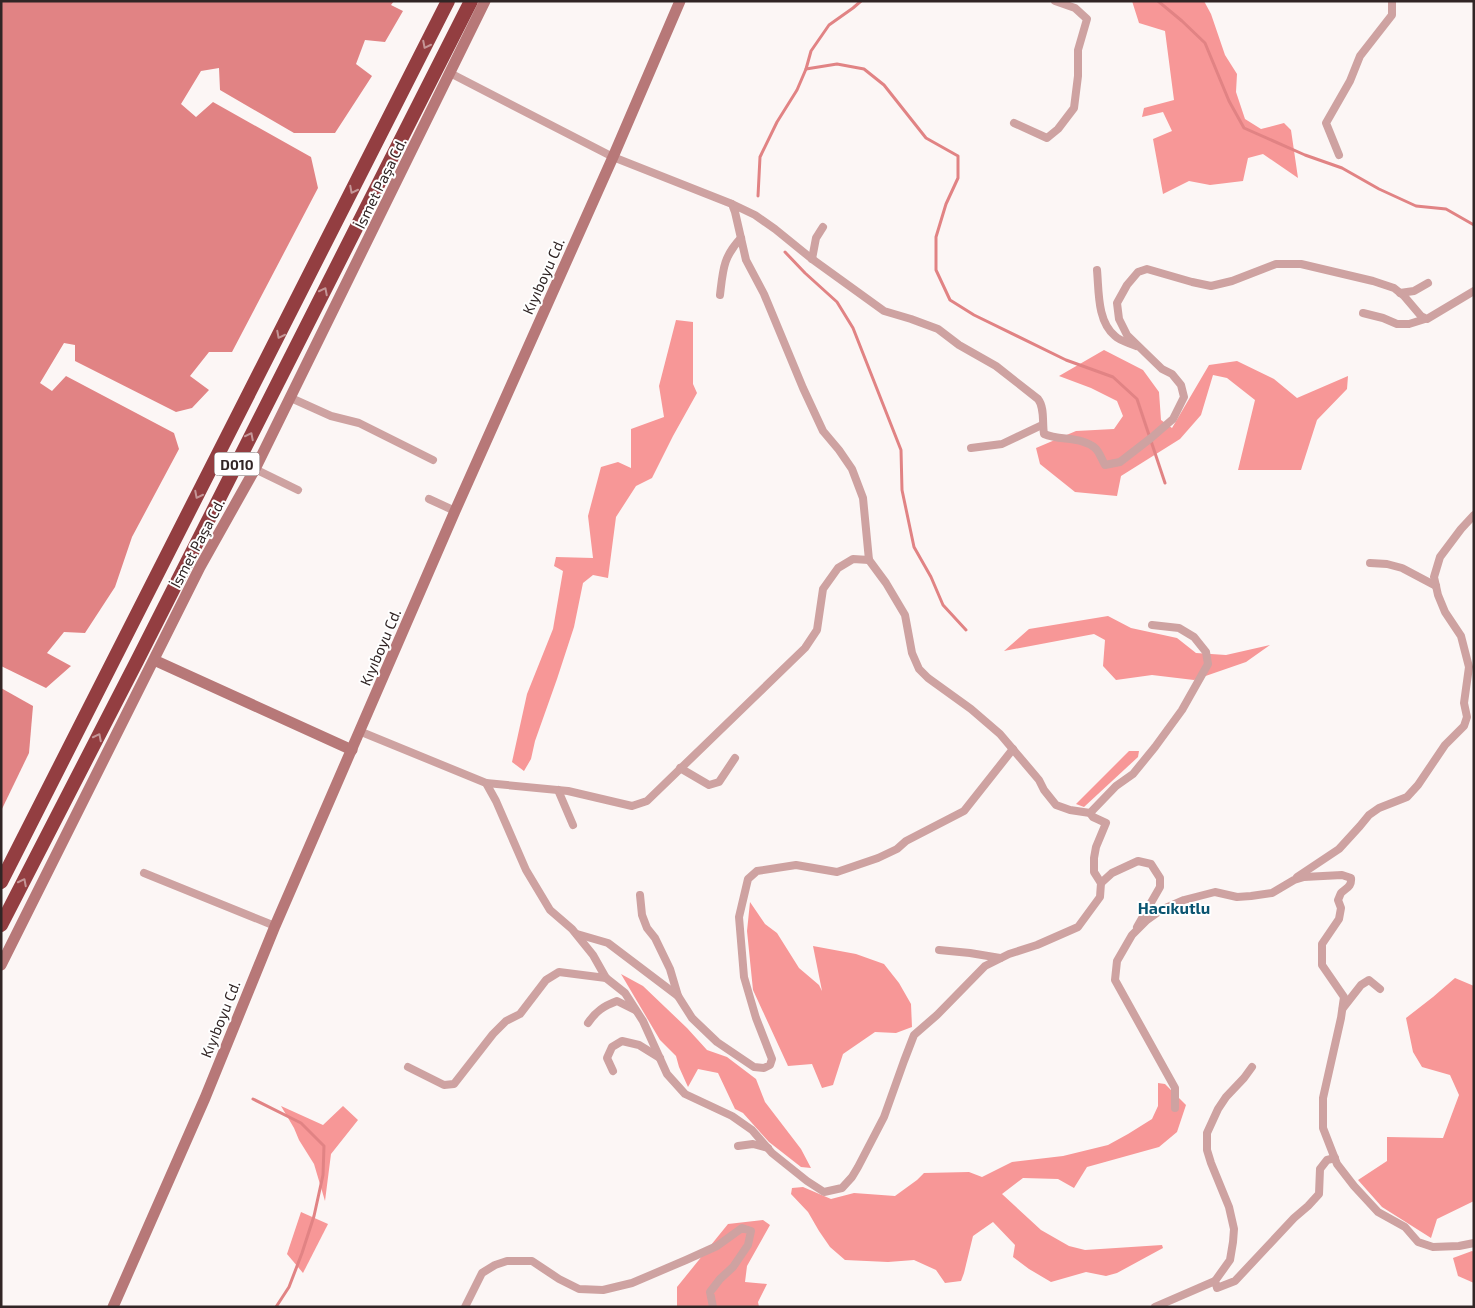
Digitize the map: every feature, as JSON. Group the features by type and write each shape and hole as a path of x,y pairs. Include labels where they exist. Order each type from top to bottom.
{"highway":[{"name":"D010","path":"1,882 448,1"},
{"name":"D010","path":"1,925 137,661 470,1"}],"street":[{"name":"İsmet Paşa Cd.","path":"1,965 200,567 255,470 486,1"},
{"name":"Kıyıboyu Cd.","path":"113,1307 205,1098 275,926 455,511 613,157 680,1"},
{"path":"1014,123 1047,138 1058,129 1074,108 1078,76 1078,50 1088,19 1075,8 1056,1"},
{"path":"1339,155 1326,123 1350,81 1360,56 1392,15 1392,1"},
{"path":"450,73 613,157 755,215 884,311 938,330 959,345 996,366 1038,398 1042,404 1044,434 1054,438 1078,440 1096,448 1105,465 1120,462 1173,419 1184,397 1181,385 1172,374 1162,369 1127,335 1119,319 1117,303 1127,285 1138,272 1148,268 1211,286 1232,281 1276,264 1301,264 1373,281 1394,288 1421,316 1426,318"},
{"path":"486,783 496,801 526,870 550,910 576,933 593,955 606,978 625,993 643,1021 667,1074 685,1094 732,1116 752,1130 772,1153 824,1192 842,1188 858,1167 884,1117 914,1035 937,1015 985,966 1009,954 1037,945 1078,927 1100,898 1101,883 1094,872 1094,858 1096,847 1106,823 1093,817 1090,813 1070,810 1056,805 1000,734 972,709 928,678 919,669 912,652 905,615 886,583 869,560 863,498 852,469 823,431 803,388 764,294 746,260 732,204"},
{"path":"812,259 816,238 823,227"},
{"path":"720,295 725,260 732,247 741,238"},
{"path":"1097,270 1105,323 1115,337 1140,348"},
{"path":"1400,293 1414,291 1428,283"},
{"path":"1363,313 1397,324 1409,324 1427,319 1474,291"},
{"path":"291,398 331,416 359,423 433,460"},
{"path":"971,448 1002,444 1042,425"},
{"path":"255,470 298,490"},
{"path":"429,499 455,511"},
{"path":"1132,935 1160,910 1184,900 1215,892 1237,897 1272,893 1339,849 1369,815 1378,808 1407,797 1418,785 1444,745 1464,726 1467,717 1464,703 1469,667 1461,636 1445,612 1434,577 1440,557 1474,515"},
{"path":"360,731 486,783 568,791 632,806 647,801 805,648 816,630 823,589 838,568 853,559 869,560"},
{"path":"1370,563 1387,564 1402,568 1436,586"},
{"path":"1090,813 1116,786 1133,774 1155,747 1182,710 1208,664 1206,652 1194,637 1179,628 1152,625"},
{"path":"154,660 352,750"},
{"path":"640,895 642,915 647,928 655,938 670,969 678,996 692,1018 717,1042 754,1067 764,1068 770,1065 772,1059 756,1018 744,976 739,917 748,878 758,871 796,865 837,872 878,858 897,849 906,841 964,811 1013,749"},
{"path":"680,768 710,786 719,782 735,758"},
{"path":"558,790 573,825"},
{"path":"1101,883 1112,873 1138,861 1151,864 1160,878 1160,887 1118,961 1115,980 1175,1088 1175,1108"},
{"path":"144,873 275,926"},
{"path":"1294,880 1317,875 1342,875 1351,878 1352,883 1341,893 1338,900 1341,908 1339,919 1322,944 1322,965 1344,997 1323,1098 1323,1128 1337,1164 1378,1212 1405,1226 1418,1242 1433,1247 1474,1243"},
{"path":"576,933 608,943 678,996"},
{"path":"939,950 1000,958"},
{"path":"408,1067 444,1085 454,1084 493,1034 506,1021 520,1014 546,980 559,972 606,978"},
{"path":"1342,1010 1360,985 1369,980 1380,989"},
{"path":"588,1023 594,1014 606,1005 617,1002 636,1010"},
{"path":"613,1071 607,1058 612,1047 622,1041 639,1045 660,1058"},
{"path":"1155,1307 1215,1281 1230,1260 1234,1242 1234,1229 1229,1207 1207,1150 1207,1133 1226,1097 1252,1067"},
{"path":"738,1146 753,1144 768,1148"},
{"path":"1215,1281 1217,1288 1235,1282 1294,1218 1319,1194 1320,1169 1327,1160 1335,1158"},
{"path":"465,1307 482,1274 495,1264 507,1261 532,1261 559,1279 580,1289 603,1290 632,1283 686,1260 717,1246 742,1228 751,1231 748,1245 733,1267 710,1292 713,1307"}],"shaded area":[{"path":"1,1 394,1 391,5 403,11 385,42 365,40 356,64 372,76 335,133 294,133 220,90 219,68 201,71 181,104 196,117 213,102 311,157 318,188 232,352 209,352 190,376 209,390 192,408 176,412 75,361 75,345 64,343 40,383 52,391 66,376 174,433 179,449 132,537 115,587 85,633 64,632 47,653 71,666 46,688 1,666"},
{"path":"1132,1 1204,1 1211,14 1225,55 1237,74 1236,92 1245,119 1261,129 1284,123 1291,130 1298,178 1263,154 1248,158 1243,181 1210,185 1189,181 1163,194 1153,139 1172,131 1163,112 1142,117 1144,108 1174,100 1165,31 1139,23"},
{"path":"676,320 693,322 693,384 697,393 652,478 636,486 616,517 608,578 593,575 583,583 574,627 535,741 531,759 524,771 512,762 527,694 553,629 563,571 554,566 556,557 593,558 588,516 601,467 618,462 631,468 631,429 664,417 659,386"},
{"path":"1104,350 1143,370 1159,392 1161,420 1172,428 1209,365 1237,361 1274,379 1297,398 1348,376 1347,389 1317,420 1301,470 1238,470 1255,400 1227,378 1213,375 1201,415 1180,439 1121,476 1117,496 1075,492 1040,464 1036,448 1076,431 1114,429 1123,416 1117,401 1091,388 1059,376"},
{"path":"1108,616 1131,628 1177,638 1196,653 1226,655 1270,645 1246,662 1194,680 1152,675 1116,680 1103,666 1105,640 1094,634 1004,651 1029,629"},
{"path":"1,688 33,706 29,753 1,811"},
{"path":"1129,751 1139,751 1138,757 1084,807 1076,804"},
{"path":"750,902 765,924 777,933 799,968 819,985 822,991 813,946 856,954 884,964 899,983 911,1004 912,1027 896,1033 875,1032 843,1054 833,1085 822,1088 812,1064 788,1066 753,990 747,931"},
{"path":"621,974 643,986 707,1050 727,1057 756,1079 765,1102 801,1149 811,1168 801,1167 769,1142 743,1113 735,1109 718,1073 698,1069 688,1087 676,1056 660,1040"},
{"path":"1455,978 1474,986 1474,1201 1437,1219 1431,1238 1382,1207 1358,1180 1387,1161 1387,1137 1443,1138 1459,1095 1450,1075 1422,1067 1413,1052 1406,1018"},
{"path":"1158,1083 1165,1084 1186,1105 1177,1132 1159,1147 1087,1167 1074,1188 1058,1179 1023,1178 1002,1194 1041,1230 1069,1246 1085,1250 1162,1245 1163,1248 1117,1273 1106,1276 1086,1272 1051,1282 1013,1257 1015,1245 993,1222 973,1236 961,1281 945,1283 936,1270 914,1260 888,1262 845,1260 830,1247 808,1212 791,1194 792,1188 803,1187 831,1199 854,1193 895,1196 924,1173 969,1172 982,1177 1012,1162 1063,1156 1108,1145 1152,1119 1158,1106"},
{"path":"281,1106 323,1125 343,1106 358,1120 331,1154 325,1201 314,1164"},
{"path":"301,1212 328,1224 303,1273 287,1254"},
{"path":"763,1220 770,1225 747,1266 745,1282 767,1284 758,1302 759,1307 677,1307 677,1287 728,1224"},
{"path":"1472,1251 1474,1252 1474,1283 1458,1276 1453,1258"}],"waterway":[{"path":"758,196 760,157 777,122 797,90 811,51 829,25 861,1"},
{"path":"1158,1 1205,43 1229,101 1244,128 1305,155 1342,168 1379,189 1416,206 1446,209 1474,225"},
{"path":"806,69 837,64 864,69 884,85 926,138 958,156 958,178 946,204 936,237 936,270 950,300 974,315 1066,360 1113,377 1137,399 1165,483"},
{"path":"785,252 837,302 853,328 901,450 902,490 914,547 931,577 943,605 966,630"},
{"path":"253,1099 301,1123 324,1146 323,1175 314,1216 289,1287 276,1307"}],"district":[{"name":"Hacıkutlu","path":"1174,907"}]}
